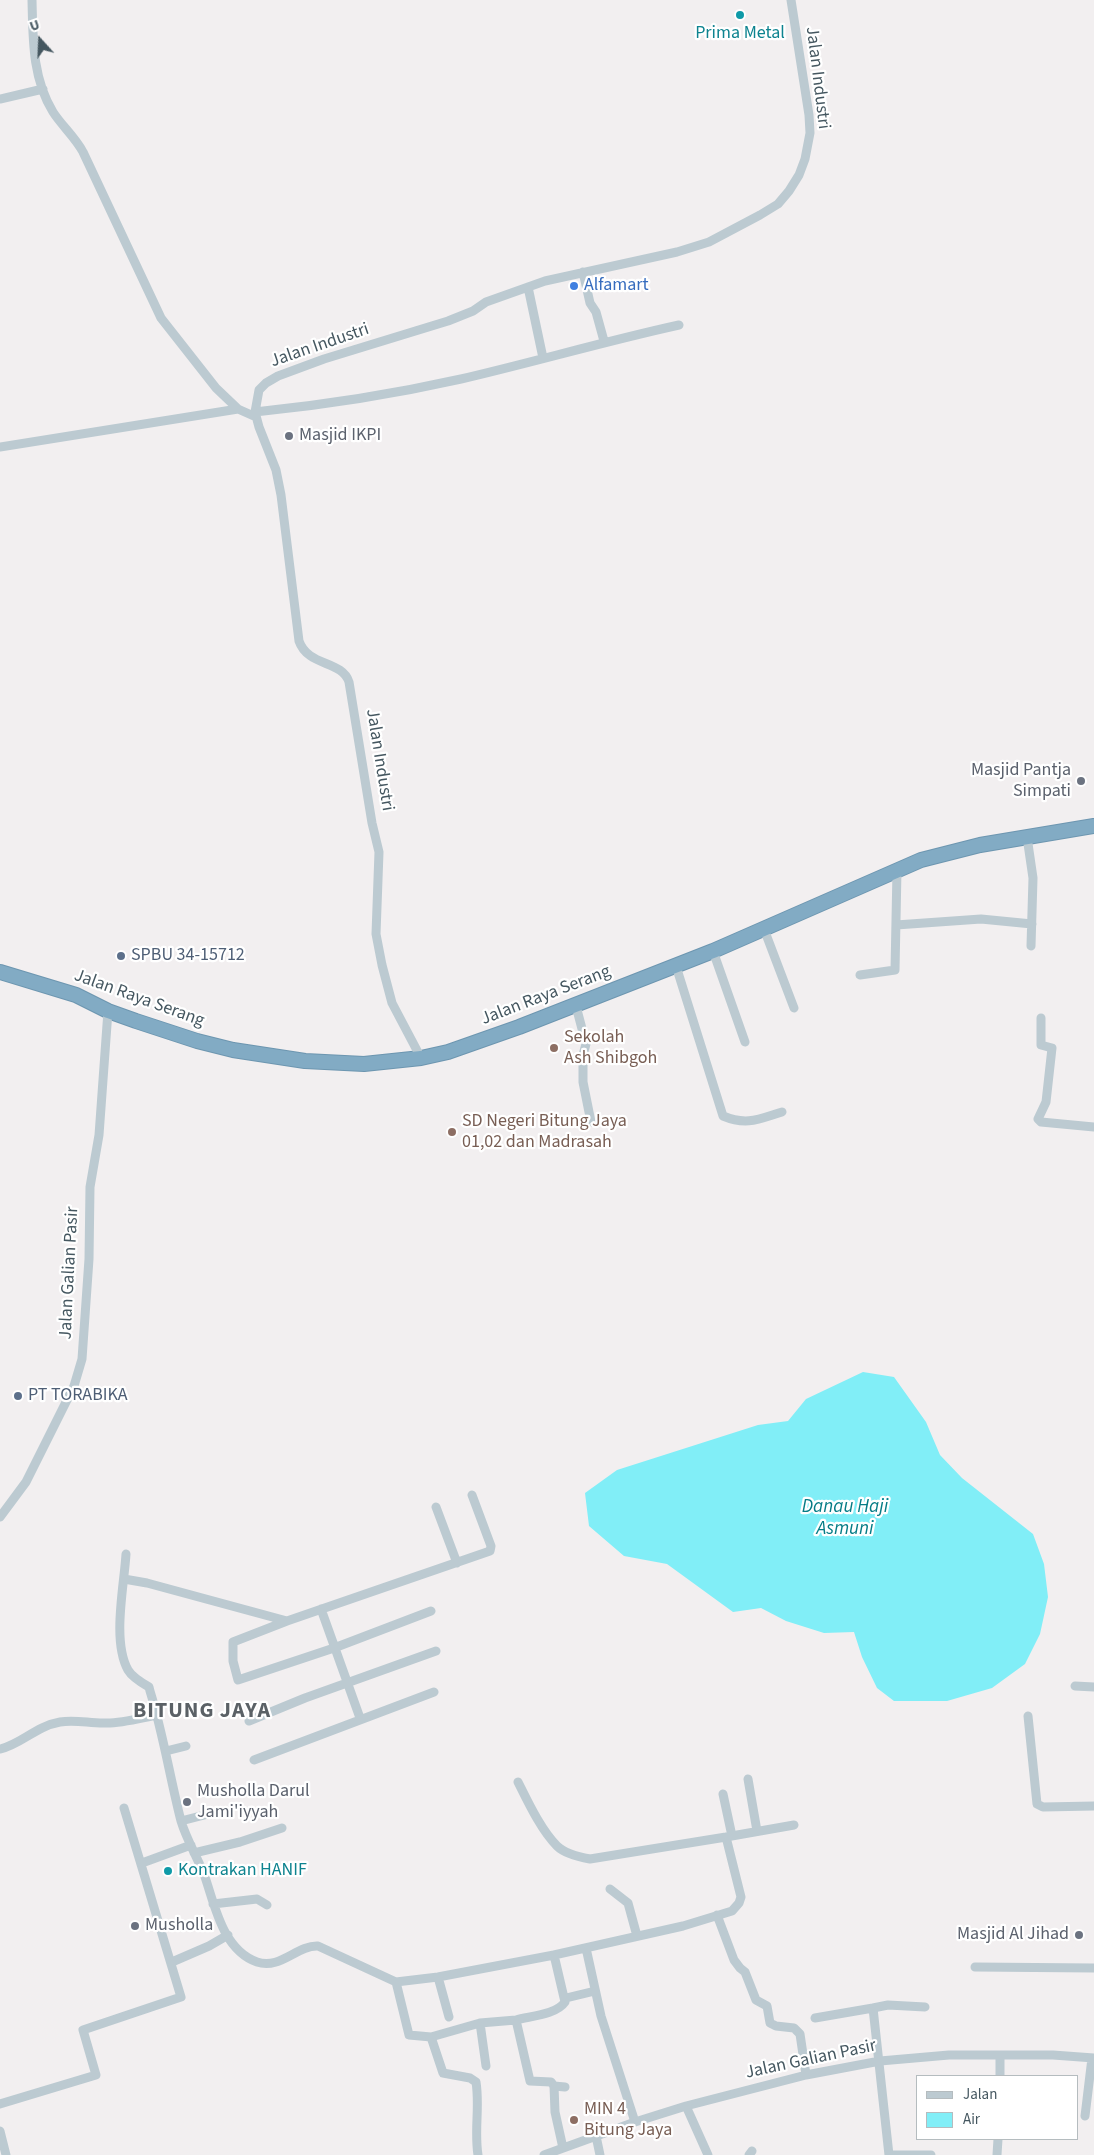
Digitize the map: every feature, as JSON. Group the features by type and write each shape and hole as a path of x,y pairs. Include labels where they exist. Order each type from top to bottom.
{"highway":[{"name":"Jalan Raya Serang","path":"0,972 76,995 108,1011 197,1041 256,1054 305,1061 364,1064 421,1058 470,1045 713,952 921,860 980,845 1094,826"}],"street":[{"path":"32,0 33,53 37,74 53,112 78,142 161,318 216,388 238,409"},
{"name":"Jalan Industri","path":"421,1058 392,1003 376,934 379,852 372,823 349,682 345,673 308,656 301,646 294,612 281,495 276,470 256,414 260,390 266,382 278,376 324,359 448,321 472,311 486,302 528,287 709,242 778,204 789,192 799,175 805,159 810,133 809,115 791,0"},
{"path":"0,99 43,89"},
{"path":"583,272 590,303 596,312 604,341"},
{"path":"528,287 543,358"},
{"path":"0,447 238,409 256,414 436,384 604,341 679,325"},
{"path":"1027,837 1033,878 1031,946"},
{"path":"860,975 895,970 897,870"},
{"path":"896,925 981,919 1032,924"},
{"path":"764,930 794,1008"},
{"path":"713,952 745,1042"},
{"path":"676,966 723,1116 737,1122 752,1122 782,1112"},
{"path":"576,1006 586,1044 583,1055 583,1082 591,1122"},
{"name":"Jalan Galian Pasir","path":"0,1517 26,1482 74,1386 82,1360 89,1259 90,1187 99,1135 108,1011"},
{"path":"1041,1018 1040,1045 1052,1048 1046,1102 1038,1119 1040,1122 1094,1127"},
{"path":"431,1611 334,1648 238,1680 233,1661 233,1642 321,1609 484,1554 492,1549 472,1495"},
{"path":"436,1507 457,1563"},
{"path":"126,1554 120,1631 123,1655 129,1672 149,1687 166,1751 181,1821 205,1878 213,1904 233,1945 255,1962 273,1963 308,1948 318,1946 396,1982 438,1977 554,1955 683,1926 732,1911 739,1903 741,1897 723,1794"},
{"path":"124,1579 147,1583 287,1621"},
{"path":"321,1609 360,1718"},
{"path":"249,1721 436,1651"},
{"path":"1075,1686 1094,1687"},
{"path":"254,1760 360,1718 434,1692"},
{"path":"0,1749 8,1747 30,1733 58,1722 74,1720 108,1724 157,1715"},
{"path":"1028,1716 1037,1804 1043,1806 1094,1806"},
{"path":"166,1751 186,1746"},
{"path":"748,1779 757,1831"},
{"path":"518,1782 534,1814 557,1846 590,1859 794,1825"},
{"path":"0,2104 96,2075 83,2030 181,1997 124,1808"},
{"path":"181,1821 216,1812"},
{"path":"142,1863 193,1849 240,1842 282,1828"},
{"path":"610,1889 628,1903 637,1936"},
{"path":"213,1904 251,1899 257,1899 267,1904"},
{"path":"717,1915 734,1960 745,1972 756,2000 767,2006 770,2023 776,2026 794,2028 800,2034 806,2075"},
{"path":"172,1962 209,1946 228,1935"},
{"path":"586,1948 605,2032 635,2122"},
{"path":"396,1982 410,2035 430,2037 480,2023 516,2020 551,2012 563,2006 566,1998 554,1955"},
{"path":"975,1968 1094,1968"},
{"path":"438,1977 449,2017"},
{"path":"566,1998 595,1991"},
{"path":"815,2018 888,2005 925,2008"},
{"path":"873,2008 889,2155 931,2155"},
{"path":"516,2020 530,2082 551,2082 554,2086 565,2087"},
{"path":"480,2023 486,2066"},
{"path":"430,2037 443,2073 470,2078 476,2082 479,2100 475,2136 478,2155"},
{"name":"Jalan Galian Pasir","path":"544,2155 635,2122 686,2106 806,2075 880,2061 950,2055 1053,2055 1093,2058"},
{"path":"1000,2055 1000,2075"},
{"path":"1085,2116 1093,2058"},
{"path":"554,2086 555,2112 562,2148"},
{"path":"686,2106 708,2155"},
{"path":"0,2131 6,2155"},
{"path":"596,2136 600,2155"},
{"path":"997,2155 998,2140"}],"water":[{"name":"Danau Haji Asmuni","path":"863,1372 894,1377 926,1422 940,1455 962,1478 1033,1534 1044,1564 1048,1597 1040,1634 1025,1664 992,1688 947,1701 894,1701 877,1688 862,1657 854,1632 824,1633 786,1621 761,1608 733,1612 667,1564 624,1556 589,1526 585,1493 617,1470 758,1425 788,1421 806,1399"}],"place":[{"name":"Prima Metal","path":"740,15"},
{"name":"Alfamart","path":"574,286"},
{"name":"Masjid IKPI","path":"289,436"},
{"name":"Masjid Pantja Simpati","path":"1081,781"},
{"name":"SPBU 34-15712","path":"121,956"},
{"name":"Sekolah Ash Shibgoh","path":"554,1048"},
{"name":"SD Negeri Bitung Jaya 01,02 dan Madrasah","path":"452,1132"},
{"name":"PT TORABIKA","path":"18,1396"},
{"name":"Musholla Darul Jami'iyyah","path":"187,1802"},
{"name":"Kontrakan HANIF","path":"168,1871"},
{"name":"Musholla","path":"135,1926"},
{"name":"Masjid Al Jihad","path":"1079,1935"},
{"name":"MIN 4 Bitung Jaya","path":"574,2120"}],"district":[{"name":"BITUNG JAYA","path":"202,1712"}]}
